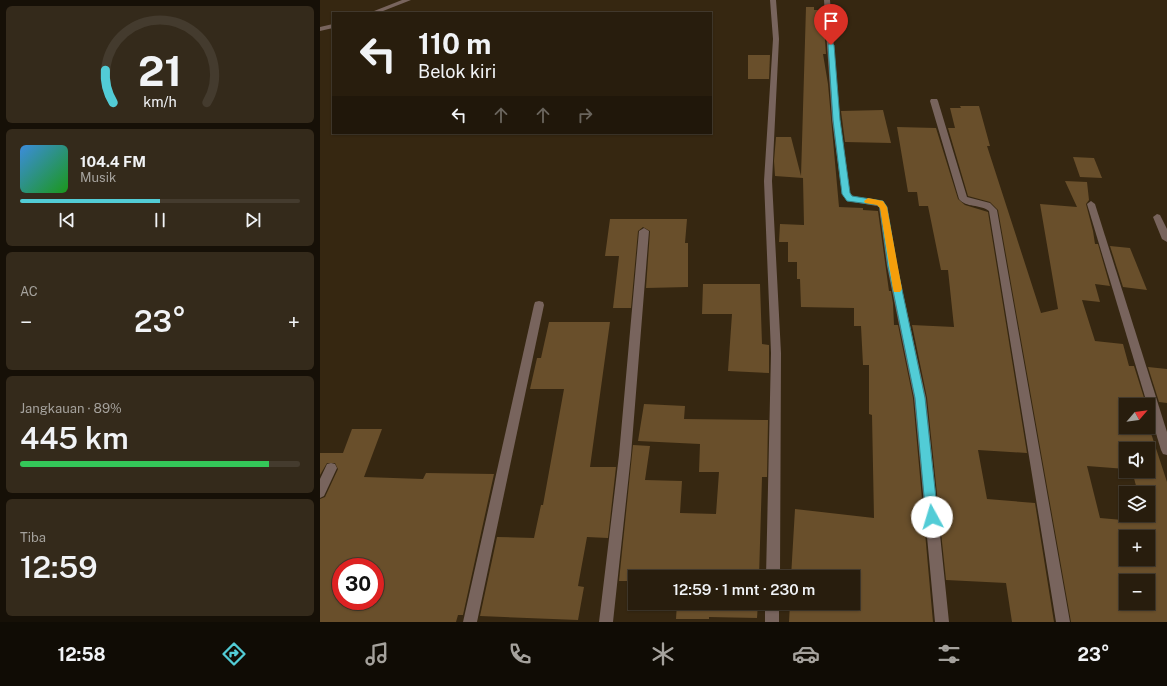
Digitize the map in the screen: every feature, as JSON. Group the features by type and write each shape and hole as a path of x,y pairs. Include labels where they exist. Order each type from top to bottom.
{"street":[{"path":"375,12 408,0"},
{"path":"773,0 776,39 768,181 776,353 773,570"},
{"path":"828,0 836,120 846,194 850,199 880,203 884,207 892,266 920,398 942,622"},
{"path":"320,29 332,26"},
{"path":"934,101 963,199 968,202 985,204 993,210 1063,622"},
{"path":"1091,204 1167,450"},
{"path":"1157,217 1167,239"},
{"path":"606,622 625,455 644,231"},
{"path":"470,622 539,305"},
{"path":"320,492 331,468"},
{"path":"772,610 772,622"}],"building":[{"path":"806,7 814,7 814,10 823,10 826,54 823,54 828,84 839,207 863,208 863,210 878,211 889,291 891,291 893,303 894,325 898,325 913,398 933,622 789,622 790,610 860,610 860,570 791,570 795,509 874,518 872,415 869,414 869,365 863,365 861,326 854,326 854,308 801,307 800,279 797,279 797,262 788,262 788,242 779,242 780,224 804,225 803,178 775,176 774,161 776,137 791,137 801,176"},
{"path":"748,55 770,55 769,79 748,79"},
{"path":"960,106 979,106 990,146 987,146 1041,313 1058,309 1040,204 1077,207 1065,181 1087,182 1089,200 1086,204 1095,244 1098,244 1110,286 1095,284 1100,302 1082,300 1095,341 1123,344 1129,366 1134,366 1144,398 1119,398 1119,434 1151,434 1154,442 1119,442 1119,468 1087,466 1100,518 1119,520 1119,522 1155,522 1155,486 1136,486 1134,478 1155,478 1155,445 1167,482 1167,622 1071,622 998,210 990,202 968,196 948,128 955,128 950,108 961,108"},
{"path":"883,110 891,143 845,142 841,111"},
{"path":"897,127 936,128 958,199 965,205 988,212 1027,453 978,450 987,499 1035,503 1054,622 1012,622 1006,583 946,580 927,398 912,325 954,327 948,270 941,270 928,206 919,206 917,192 908,192"},
{"path":"1073,157 1094,158 1102,178 1080,177"},
{"path":"610,219 687,219 685,243 688,243 688,287 646,288 650,231 643,227 638,231 631,308 613,308 619,256 605,256"},
{"path":"1110,246 1130,248 1147,290 1123,287"},
{"path":"703,284 760,284 762,344 769,345 769,373 728,371 732,314 702,314"},
{"path":"549,322 610,322 590,467 616,467 608,538 587,537 578,586 584,587 578,620 480,616 497,537 534,538 541,505 543,505 564,389 530,389 537,358 541,358"},
{"path":"1148,367 1167,369 1167,403 1159,402"},
{"path":"644,404 685,406 684,419 768,420 767,477 762,477 759,570 628,570 628,581 619,581 633,445 650,446 645,480 682,481 680,513 716,514 719,472 699,472 700,444 638,441"},
{"path":"352,429 382,429 364,477 423,479 426,473 494,474 463,615 458,615 456,622 320,622 320,499 325,497 338,469 335,463 327,463 320,475 320,453 343,453"},
{"path":"677,610 758,610 757,618 709,617 709,619 676,619"}],"slow traffic":[{"path":"868,201 880,203 884,207 892,266 897,289"}],"route":[{"path":"831,45 836,120 846,194 850,199 880,203 884,207 892,266 920,398 932,517"}]}
